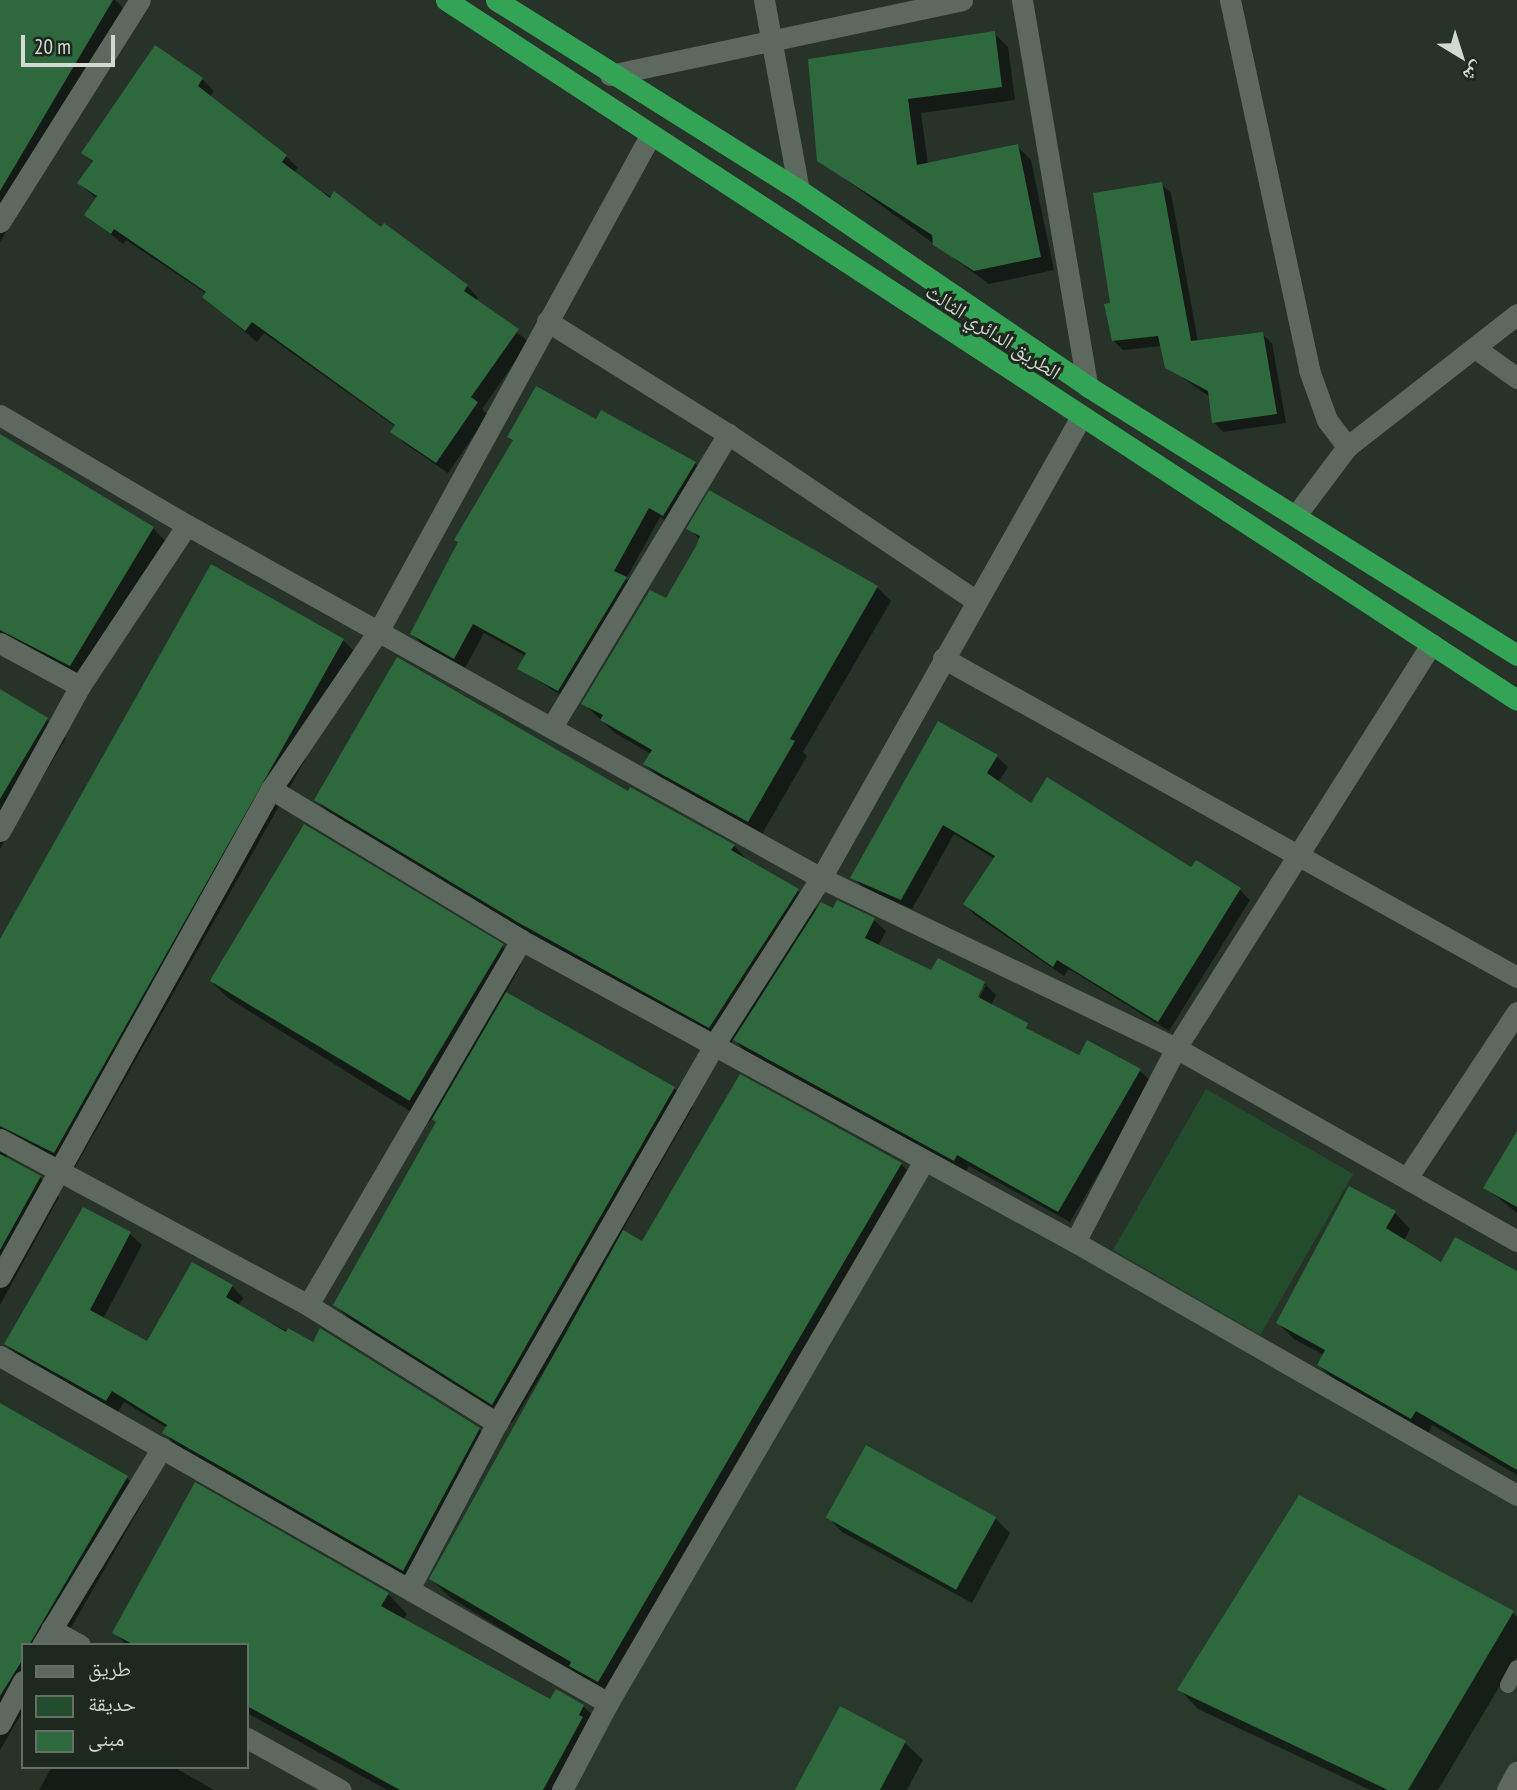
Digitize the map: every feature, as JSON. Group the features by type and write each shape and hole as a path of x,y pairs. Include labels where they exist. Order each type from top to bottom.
{"highway":[{"name":"الطريق الدائري الثالث","path":"446,0 1081,418 1517,700"},
{"name":"الطريق الدائري الثالث","path":"504,3 610,75 799,190 1087,386 1517,654"}],"street":[{"path":"0,222 140,0"},
{"path":"764,0 799,190"},
{"path":"610,75 770,38 962,0"},
{"path":"1021,0 1087,386"},
{"path":"1230,0 1309,370 1327,420 1347,447"},
{"path":"0,1277 271,789 379,630 650,136"},
{"path":"1296,515 1347,447 1517,314"},
{"path":"547,321 728,434 975,600"},
{"path":"1475,348 1517,378"},
{"path":"0,415 187,525 553,725 821,878 1176,1048 1517,1241"},
{"path":"410,1587 497,1423 714,1045 821,878 975,600 1081,418"},
{"path":"553,725 728,434"},
{"path":"0,831 80,687 187,525"},
{"path":"0,643 80,687"},
{"path":"1074,1242 1176,1048 1431,644"},
{"path":"943,659 1517,977"},
{"path":"271,789 521,940 1074,1242 1517,1495"},
{"path":"308,1305 521,940"},
{"path":"1406,1178 1517,1012"},
{"path":"0,1139 308,1305 497,1423"},
{"path":"562,1790 608,1703 924,1161"},
{"path":"0,1356 410,1587 608,1703"},
{"path":"72,1643 46,1637 162,1448"},
{"path":"0,1724 21,1685"},
{"path":"248,1739 341,1790"},
{"path":"1507,1790 1517,1771"}],"lane":[{"path":"1508,1685 1517,1668"}],"shaded area":[{"path":"926,1167 1517,1502 1517,1757 1499,1790 571,1790"}],"green space":[{"path":"1206,1089 1353,1174 1260,1335 1113,1250"}],"building":[{"path":"0,0 113,0 0,191"},
{"path":"995,31 1002,87 908,99 917,165 1018,144 1041,257 974,271 933,245 932,235 817,161 808,59"},
{"path":"155,45 203,78 198,86 287,155 282,162 330,198 334,191 381,227 384,223 468,285 464,291 519,329 471,397 478,402 436,463 390,432 395,425 252,322 245,331 202,297 206,292 114,229 111,234 84,215 97,196 77,183 93,161 81,153"},
{"path":"1162,182 1191,341 1263,332 1277,414 1212,423 1208,391 1165,368 1158,336 1112,341 1104,304 1110,303 1093,193"},
{"path":"536,386 596,419 601,410 696,462 663,516 649,508 614,571 627,577 558,691 517,669 526,653 473,624 454,659 410,634 458,542 454,540 513,440 507,437"},
{"path":"0,434 154,527 70,666 0,630"},
{"path":"709,490 878,586 790,739 795,741 748,822 643,764 652,750 600,720 603,715 581,704 650,590 666,598 700,536 686,529"},
{"path":"211,564 344,639 54,1153 0,1126 0,939"},
{"path":"397,657 628,791 630,787 735,845 731,850 799,889 709,1028 519,923 314,800"},
{"path":"0,689 48,718 0,799"},
{"path":"938,721 998,755 987,773 1031,803 1047,777 1191,867 1196,860 1241,888 1158,1022 1057,960 1053,967 963,904 995,856 943,825 901,900 850,878"},
{"path":"304,824 504,944 409,1101 210,981"},
{"path":"837,900 875,918 865,938 931,970 938,958 985,982 978,997 1028,1023 1026,1028 1079,1055 1087,1040 1141,1069 1058,1212 957,1155 954,1161 733,1040 821,902 833,908"},
{"path":"506,992 675,1087 492,1405 333,1305 436,1122 432,1119"},
{"path":"740,1074 902,1163 598,1682 569,1666 571,1662 429,1579 623,1230 642,1241"},
{"path":"1517,1131 1517,1207 1483,1188"},
{"path":"0,1154 41,1176 0,1250"},
{"path":"1349,1186 1396,1211 1386,1228 1441,1262 1455,1237 1517,1271 1517,1470 1416,1411 1411,1419 1317,1365 1325,1350 1276,1323"},
{"path":"83,1207 131,1232 90,1310 147,1341 192,1262 233,1285 226,1297 286,1332 288,1328 313,1342 320,1328 480,1428 403,1571 162,1433 167,1425 112,1391 106,1401 4,1344"},
{"path":"0,1403 128,1476 30,1643 21,1643 21,1662 0,1696"},
{"path":"866,1445 996,1517 956,1590 826,1518"},
{"path":"195,1482 389,1593 381,1606 550,1699 556,1689 584,1705 579,1715 583,1717 543,1790 400,1790 248,1707 248,1643 130,1643 112,1633"},
{"path":"1299,1495 1514,1611 1408,1790 1388,1790 1177,1690"},
{"path":"840,1706 906,1741 880,1790 795,1790"}]}
